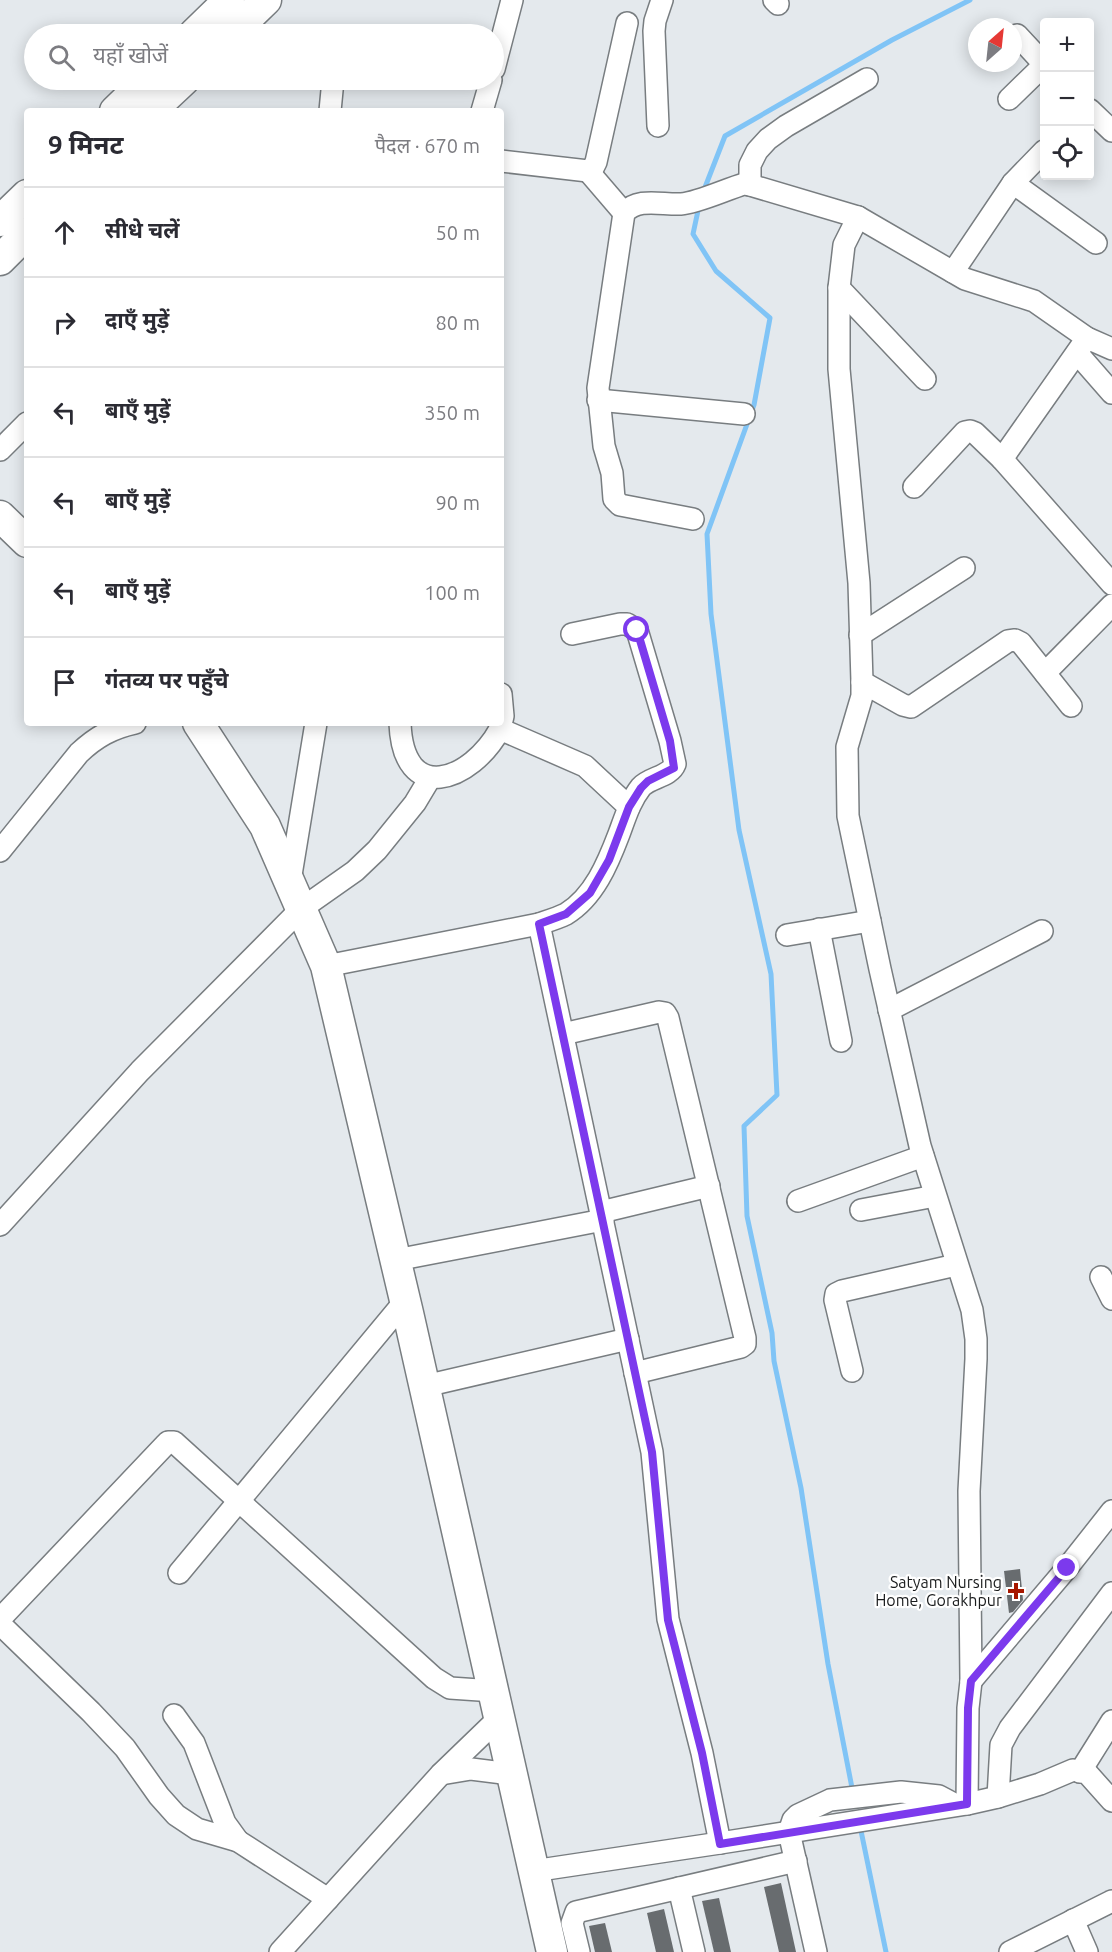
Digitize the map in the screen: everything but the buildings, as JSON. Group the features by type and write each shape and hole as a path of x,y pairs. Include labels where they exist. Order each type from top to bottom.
{"highway":[{"path":"204,24 229,0"},
{"path":"241,24 266,0"},
{"path":"117,108 136,90"},
{"path":"154,108 173,90"},
{"path":"0,221 24,198"},
{"path":"0,260 24,236"},
{"path":"0,516 24,540"},
{"path":"200,726 265,826 326,966 425,1386 552,1952"}],"street":[{"path":"504,31 512,0"},
{"path":"658,126 654,31 662,0"},
{"path":"504,161 588,171 593,168 627,23"},
{"path":"1022,40 1040,60"},
{"path":"1009,99 1040,68"},
{"path":"747,184 750,165 757,151 768,139 867,79"},
{"path":"330,108 332,90"},
{"path":"483,108 488,90"},
{"path":"1094,115 1112,131"},
{"path":"953,272 1013,183 1040,155"},
{"path":"588,171 624,213"},
{"path":"1013,183 1096,243"},
{"path":"693,519 620,505 614,499 612,473 604,446 598,388 624,213 630,206 639,203 684,204 747,184 858,217 965,279 1034,301 1082,345 1112,393"},
{"path":"858,217 844,245 839,288 839,369 859,583 862,682 862,696 847,747 848,816 923,1156 972,1310 976,1339 969,1491 971,1681 962,1804"},
{"path":"839,288 925,379"},
{"path":"1082,345 1112,349"},
{"path":"1002,459 1082,345"},
{"path":"598,400 744,414"},
{"path":"0,450 24,426"},
{"path":"914,487 965,432 975,433 1002,459 1112,584"},
{"path":"860,635 964,568"},
{"path":"1044,673 1112,604"},
{"path":"326,966 539,924 566,914 590,893 609,860 629,807 641,788 648,781 670,771 675,764 637,630 627,624 620,624 572,634"},
{"path":"862,682 903,705 911,707 1008,641 1015,640 1021,643 1071,706"},
{"path":"0,851 79,753 94,739 108,731 125,726"},
{"path":"295,895 316,726"},
{"path":"400,726 402,742 410,763 418,772 430,778 441,778 465,769 491,746 501,726"},
{"path":"500,729 585,766 629,807"},
{"path":"0,1225 295,895 355,871 377,850 416,803 430,778"},
{"path":"787,935 870,921"},
{"path":"539,924 652,1452 668,1620 702,1753 720,1844"},
{"path":"819,929 841,1041"},
{"path":"889,1010 1042,931"},
{"path":"563,1034 659,1012 665,1013 668,1018 745,1338 745,1344 741,1347 635,1373"},
{"path":"798,1201 923,1156"},
{"path":"396,1260 602,1216 709,1186"},
{"path":"861,1210 935,1196"},
{"path":"852,1371 835,1300 836,1294 956,1265"},
{"path":"1101,1277 1112,1299"},
{"path":"179,1573 405,1301"},
{"path":"425,1386 628,1339"},
{"path":"0,1619 168,1442 174,1442 434,1678 450,1688 496,1705 441,1774 280,1952"},
{"path":"971,1681 1112,1511"},
{"path":"998,1797 1001,1745 1010,1728 1112,1593"},
{"path":"0,1624 125,1748 159,1796 176,1815 197,1829 238,1841 328,1899"},
{"path":"174,1715 194,1743 225,1823 238,1841"},
{"path":"1080,1772 1112,1721"},
{"path":"441,1774 471,1769 511,1774"},
{"path":"533,1871 720,1844 962,1804 1040,1785 1072,1770 1087,1773 1112,1801"},
{"path":"816,1952 789,1832 793,1820 798,1815 830,1800 901,1792 939,1796 962,1804"},
{"path":"579,1952 572,1923 576,1912 796,1860"},
{"path":"679,1888 694,1952"},
{"path":"1010,1952 1112,1901"},
{"path":"1073,1920 1086,1952"}],"waterway":[{"path":"702,195 725,136 892,40 970,0"},
{"path":"699,206 693,234 716,271 770,318 754,405 707,534 711,614 739,830 771,974 777,1095 744,1126 747,1216 801,1488 828,1664 853,1793"},
{"path":"860,1826 886,1952"}],"place":[{"name":"Satyam Nursing Home, Gorakhpur","path":"1016,1591"}],"route":[{"path":"637,630 670,741 674,768 648,781 641,788 629,807 609,860 590,893 566,914 539,924 652,1452 668,1620 702,1753 720,1844 967,1804 968,1708 971,1681 1067,1568"}]}
